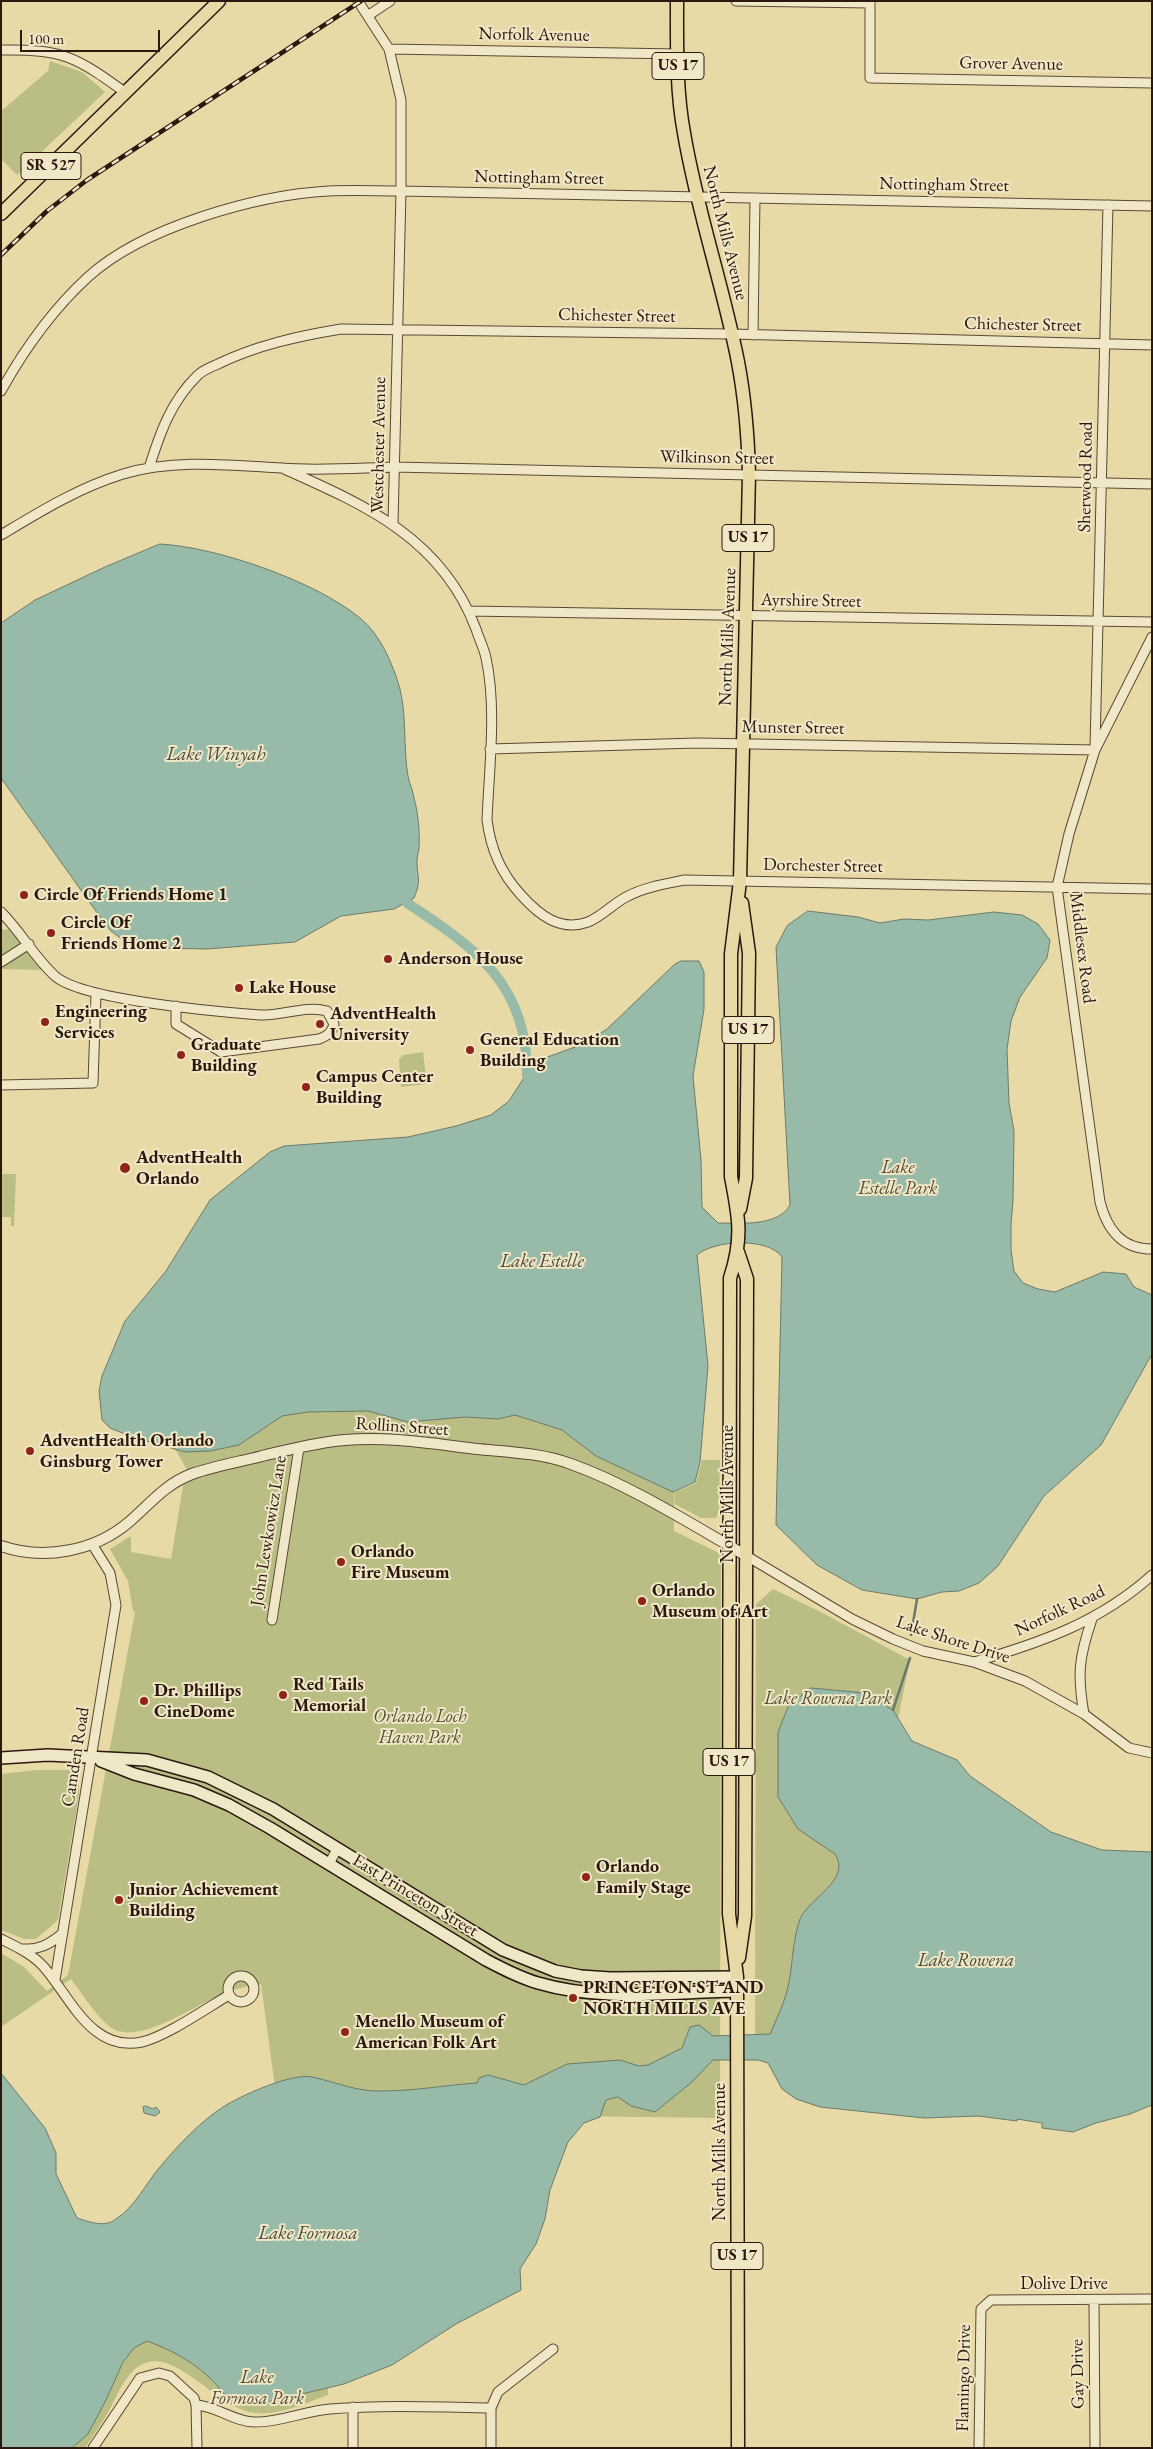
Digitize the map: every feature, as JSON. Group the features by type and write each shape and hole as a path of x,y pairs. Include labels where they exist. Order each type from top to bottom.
{"main road":[{"name":"SR 527","path":"1,214 219,1"},
{"name":"US 17","path":"677,1 678,54"},
{"name":"North Mills Avenue","path":"678,54 680,110 683,131 697,197 732,334 745,406 749,474 740,881 748,963 746,1178 738,1214 738,1252 730,1278 729,1914 737,1977 738,2448"},
{"name":"North Mills Avenue","path":"737,1977 745,1916 747,1279 738,1252"},
{"name":"East Princeton Street","path":"1,1758 48,1755 147,1760 177,1766 208,1777 273,1809 503,1950 546,1968 581,1976 610,1978 737,1977"},
{"name":"East Princeton Street","path":"93,1758 134,1774 194,1790 229,1805 486,1960 538,1984 584,1993 612,1994 737,1991"}],"street":[{"name":"Westchester Avenue","path":"358,1 369,15 389,49 401,100 401,191 393,524 427,554 456,586 469,611 486,657 490,697 488,820 490,838 499,867 517,890"},
{"path":"369,15 390,1"},
{"path":"736,1 870,2"},
{"name":"Grover Avenue","path":"870,2 870,78 1152,83"},
{"name":"Norfolk Avenue","path":"389,49 678,54"},
{"path":"1,50 48,51 66,55 87,64 126,93"},
{"name":"Nottingham Street","path":"1,391 22,353 47,319 89,276 129,248 173,228 252,202 327,191 401,191 1152,206"},
{"path":"753,335 755,198"},
{"name":"Sherwood Road","path":"1095,750 1108,205"},
{"name":"Chichester Street","path":"149,468 161,428 178,399 199,373 240,353 291,338 342,328 732,334 1152,345"},
{"name":"Wilkinson Street","path":"1,535 67,495 95,483 149,468 217,464 282,468 394,467 1152,484"},
{"name":"Wilkinson Street","path":"282,468 357,502 393,524"},
{"name":"Ayrshire Street","path":"469,611 1152,622"},
{"name":"Middlesex Road","path":"1152,637 1095,750 1069,834 1058,887 1100,1202 1105,1220 1114,1235 1130,1245 1152,1249"},
{"name":"Munster Street","path":"490,749 697,743 1095,750"},
{"name":"Dorchester Street","path":"517,890 537,912 557,923 572,925 589,922 627,897 656,885 685,880 1152,889"},
{"path":"1,912 55,977 70,987 96,994 176,1006 268,1015 318,1008 328,1011 334,1024 327,1036 318,1039 221,1052 176,1024 176,1006"},
{"path":"1,962 28,944"},
{"path":"1,1085 93,1083 96,994"},
{"name":"Rollins Street","path":"1,1546 26,1552 72,1550 92,1544 113,1534 129,1522 160,1492 180,1479 223,1465 299,1448 344,1440 372,1440 542,1456 571,1464 624,1488 745,1555"},
{"name":"John Lewkowicz Lane","path":"272,1620 299,1448"},
{"name":"Camden Road","path":"55,1980 93,1758 116,1605 110,1574 92,1544"},
{"name":"Lake Shore Drive","path":"745,1555 852,1619 892,1639 923,1651 974,1662 1024,1681 1084,1714 1129,1748 1152,1753"},
{"name":"Norfolk Road","path":"974,1662 1031,1646 1092,1619 1130,1595 1152,1576"},
{"path":"1084,1714 1079,1685 1079,1665 1092,1619"},
{"path":"329,1864 337,1849"},
{"path":"344,1874 352,1859"},
{"path":"18,1948 34,1949 43,1947 63,1933"},
{"path":"1,1938 41,1964 55,1980 75,2011 95,2032 110,2039 128,2043 142,2042 159,2036 230,1995"},
{"name":"Dolive Drive","path":"981,2310 992,2300 1152,2299"},
{"name":"Gay Drive","path":"1094,2300 1095,2448"},
{"name":"Flamingo Drive","path":"980,2448 981,2310"},
{"path":"491,2448 491,2408 498,2392 553,2349"},
{"path":"93,2448 140,2378 159,2373 170,2376 194,2398 196,2405 197,2448"},
{"path":"196,2405 206,2406 252,2422 280,2419 322,2410 353,2407 491,2408"},
{"path":"353,2407 353,2448"}],"green space":[{"path":"50,61 82,72 105,92 17,175 1,159 1,111 48,71"},
{"path":"9,929 42,970 1,969 1,930"},
{"path":"423,1052 426,1076 424,1077 428,1084 401,1087 399,1059 403,1055"},
{"path":"1,1174 16,1174 14,1226 11,1226 11,1217 1,1217"},
{"name":"Orlando Loch Haven Park","path":"493,1392 675,1462 674,1531 721,1554 720,2118 562,2116 282,2139 261,1984 227,1992 152,2028 136,2032 122,2032 110,2027 94,2011 71,1979 1,2027 1,1953 24,1967 47,1991 68,1975 135,1612 133,1611 128,1581 110,1549 131,1536 131,1552 171,1559 186,1468 175,1449 146,1441 250,1416"},
{"path":"702,1460 720,1460 719,1512 716,1518 701,1518 675,1504 675,1492 696,1483"},
{"name":"Lake Rowena Park","path":"773,1589 821,1612 910,1660 895,1733 820,2033 755,2035 756,1604"},
{"path":"36,1770 69,1770 79,1782 79,1794 58,1920 36,1939 24,1939 1,1930 1,1774"},
{"name":"Lake Formosa Park","path":"126,2323 328,2358 328,2395 282,2411 254,2413 223,2400 177,2368 162,2362 148,2362 134,2370 125,2380 104,2420 85,2448 30,2448"}],"water":[{"name":"Lake Winyah","path":"160,544 209,552 236,559 292,579 341,604 360,618 374,632 390,660 402,700 407,765 417,809 419,828 418,883 414,898 394,909 341,916 295,942 207,949 158,948 126,942 111,931 103,921 1,778 1,623 35,600"},
{"name":"Lake Estelle","path":"808,911 858,917 880,923 904,919 928,920 994,912 1022,915 1038,924 1050,940 1047,958 1020,997 1011,1021 1007,1049 1009,1103 1014,1131 1011,1250 1014,1271 1023,1283 1038,1289 1055,1292 1103,1272 1126,1274 1134,1287 1152,1295 1152,1354 1101,1445 1044,1496 998,1566 979,1583 959,1591 942,1592 917,1599 862,1590 817,1565 776,1525 782,1257 765,1246 741,1243 728,1244 715,1246 697,1255 708,1366 700,1462 695,1482 673,1492 596,1456 562,1430 515,1415 498,1419 465,1417 408,1422 368,1411 308,1412 282,1416 239,1445 210,1451 185,1452 130,1436 110,1428 102,1420 99,1391 102,1376 125,1321 166,1271 210,1200 270,1152 284,1146 408,1137 456,1126 491,1115 509,1101 534,1062 586,1043 607,1029 675,964 681,961 699,961 704,972 704,1009 693,1076 701,1160 702,1207 718,1223 757,1222 777,1217 784,1212 790,1205 776,947 787,926"},
{"path":"811,1688 865,1693 893,1710 912,1741 957,1760 970,1776 1051,1832 1102,1850 1152,1852 1152,2105 1073,2132 1042,2128 1042,2123 1017,2119 1017,2121 978,2116 924,2118 820,2107 796,2099 782,2089 768,2063 758,2060 713,2060 692,2082 655,2112 631,2106 618,2097 606,2100 600,2117 584,2123 568,2142 550,2190 545,2219 536,2244 520,2269 521,2290 456,2324 392,2365 344,2384 259,2404 229,2400 212,2380 193,2364 171,2351 147,2341 134,2348 123,2362 88,2434 72,2448 1,2448 1,2073 45,2128 56,2153 56,2174 77,2218 102,2224 111,2222 129,2208 167,2159 206,2120 231,2102 254,2091 292,2078 312,2077 373,2091 394,2091 477,2083 479,2078 488,2075 524,2085 567,2064 620,2060 639,2066 648,2065 682,2048 690,2027 699,2025 713,2036 770,2034 787,1991 795,1936 800,1919 834,1880 838,1872 839,1863 835,1854 798,1829 778,1797 778,1732 788,1707"},
{"path":"146,2106 153,2109 156,2107 160,2112 155,2116 144,2113 143,2107"}],"waterway":[{"path":"407,903 476,953 508,993 518,1016 525,1044 527,1075"},
{"path":"911,1635 917,1599"},
{"path":"893,1710 910,1658"}],"railway":[{"path":"1,255 47,211 87,180 361,1"}],"place":[{"name":"Circle Of Friends Home 1","path":"24,895"},
{"name":"Circle Of Friends Home 2","path":"51,933"},
{"name":"Anderson House","path":"388,959"},
{"name":"Lake House","path":"239,988"},
{"name":"Engineering Services","path":"45,1022"},
{"name":"AdventHealth University","path":"320,1024"},
{"name":"General Education Building","path":"470,1050"},
{"name":"Graduate Building","path":"181,1055"},
{"name":"Campus Center Building","path":"306,1087"},
{"name":"AdventHealth Orlando","path":"125,1168"},
{"name":"AdventHealth Orlando Ginsburg Tower","path":"30,1451"},
{"name":"Orlando Fire Museum","path":"341,1562"},
{"name":"Orlando Museum of Art","path":"642,1601"},
{"name":"Red Tails Memorial","path":"283,1695"},
{"name":"Dr. Phillips CineDome","path":"144,1701"},
{"name":"Orlando Family Stage","path":"586,1877"},
{"name":"Junior Achievement Building","path":"119,1900"},
{"name":"PRINCETON ST AND NORTH MILLS AVE","path":"573,1998"},
{"name":"Menello Museum of American Folk Art","path":"345,2032"}],"park label":[{"name":"Lake Estelle Park","path":"898,1178"}],"water label":[{"name":"Lake Rowena","path":"966,1961"},
{"name":"Lake Formosa","path":"308,2234"}]}
